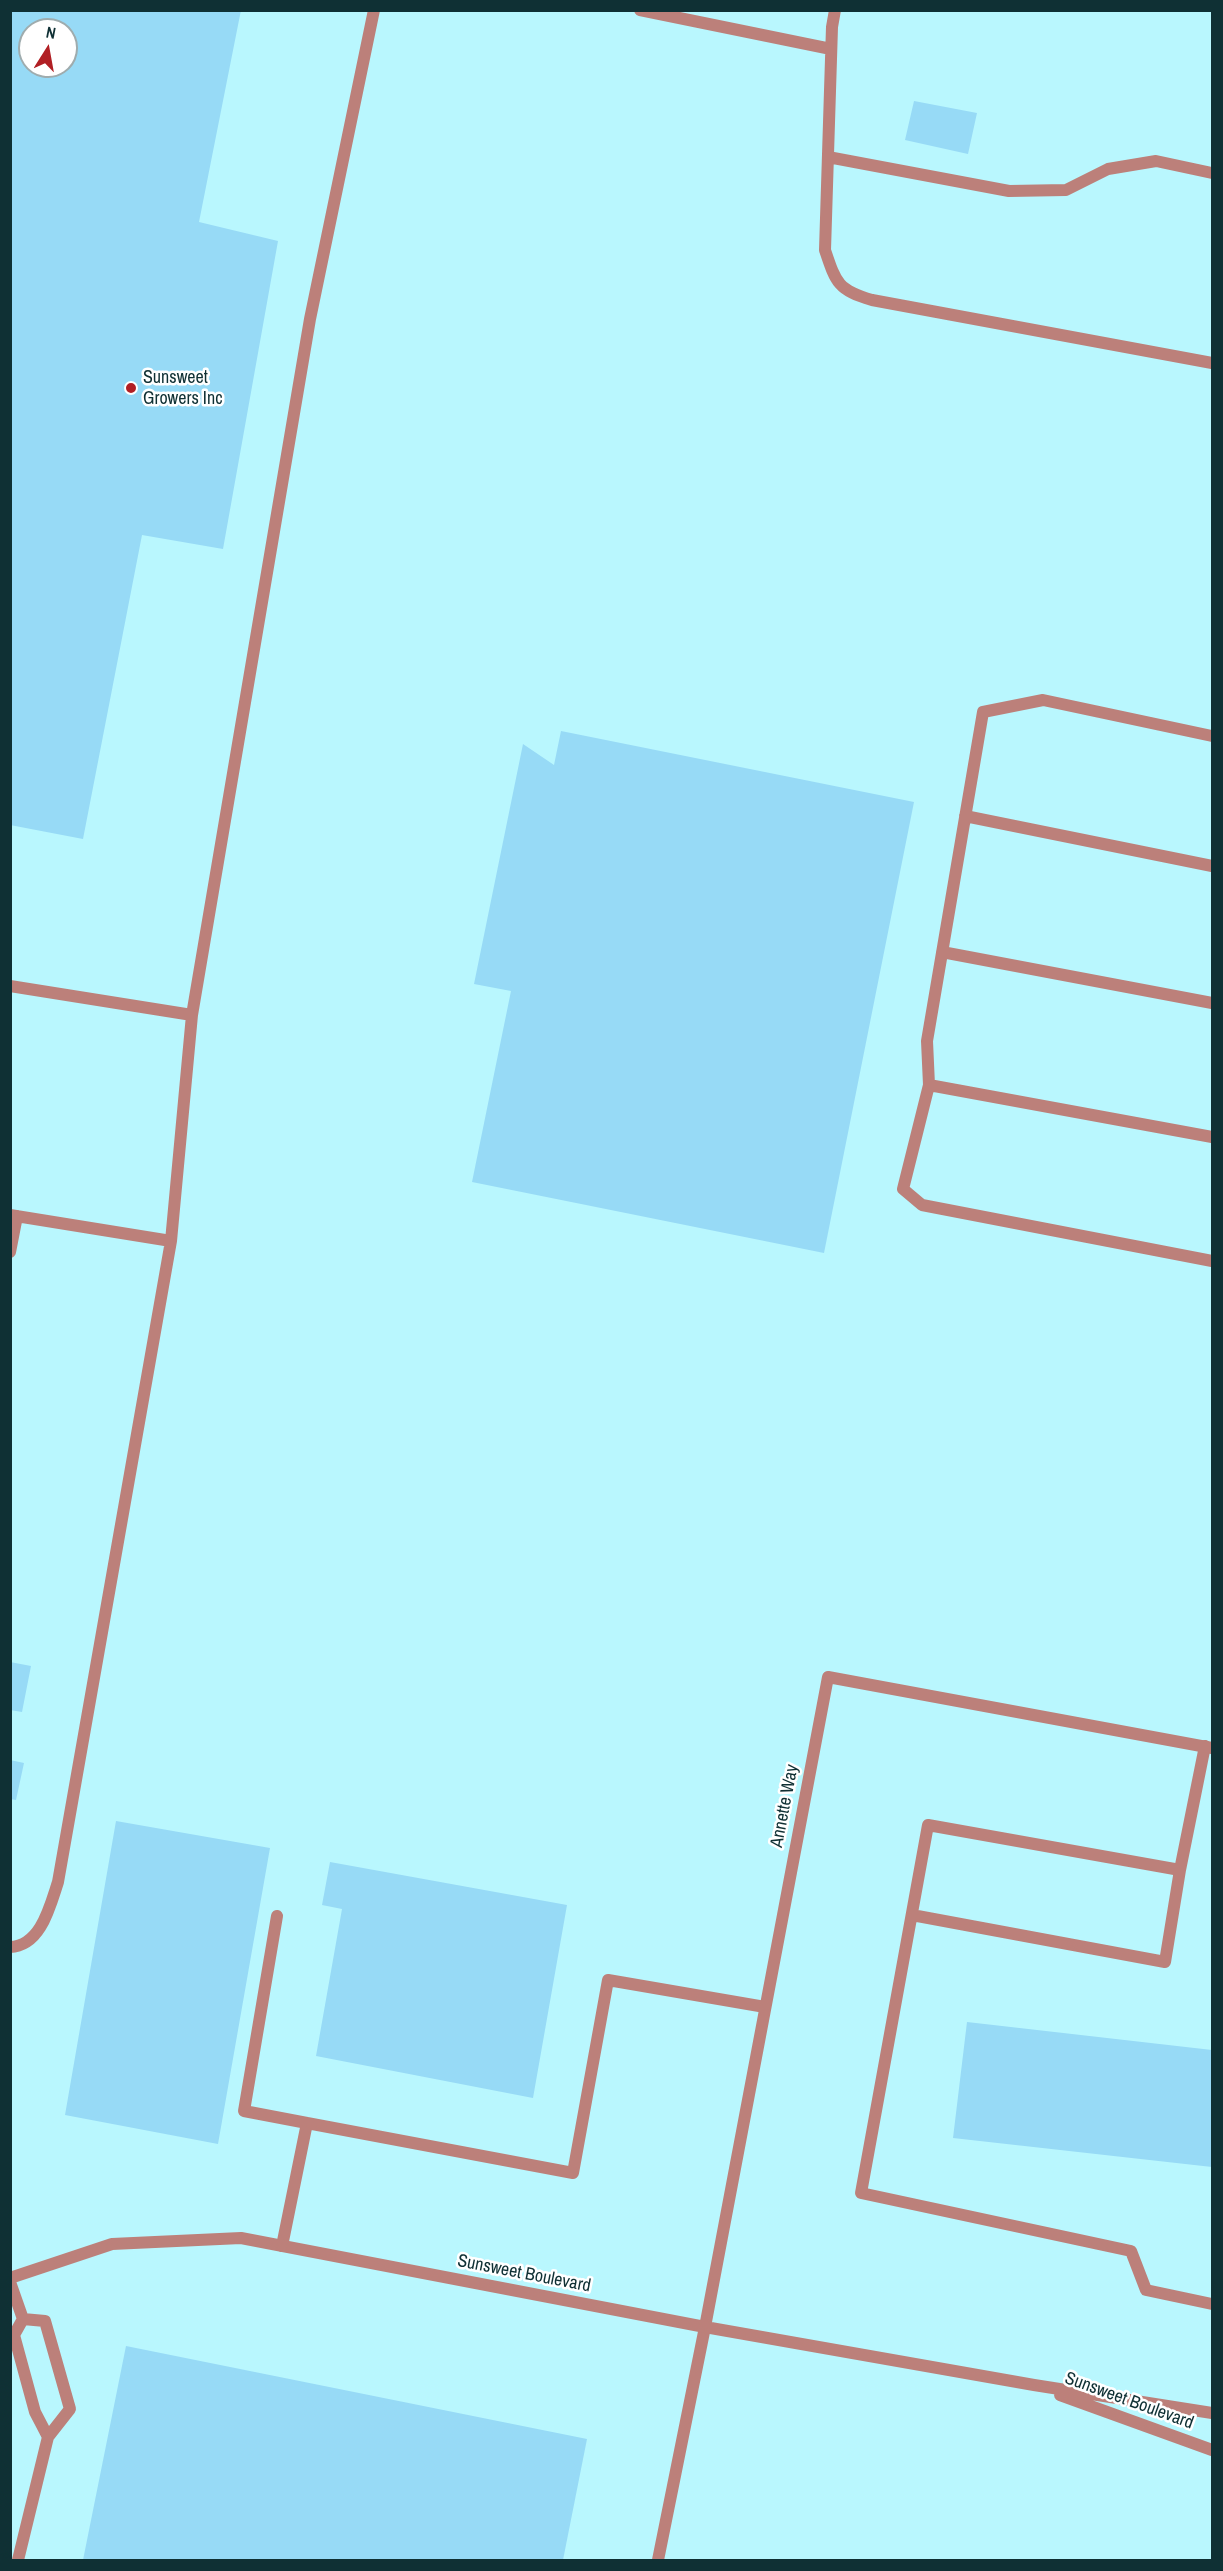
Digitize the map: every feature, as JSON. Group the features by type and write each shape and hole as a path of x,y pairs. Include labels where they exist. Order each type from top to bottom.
{"street":[{"path":"10,1947 18,1947 41,1929 58,1882 171,1240 192,1016 310,318 374,10"},
{"path":"640,10 831,49"},
{"path":"835,10 831,49 825,250 835,279 852,294 872,300 1212,363"},
{"path":"828,157 1009,191 1066,190 1108,169 1156,161 1212,173"},
{"path":"1212,736 1042,700 983,712 927,1041 929,1085 903,1190 922,1205 1212,1261"},
{"path":"965,816 1212,866"},
{"path":"942,952 1212,1003"},
{"path":"10,986 192,1016"},
{"path":"929,1085 1212,1137"},
{"path":"10,1252 14,1215 171,1240"},
{"name":"Annette Way","path":"658,2560 705,2327 828,1677 1209,1747"},
{"path":"912,1915 1165,1962 1180,1870 1209,1747"},
{"path":"1180,1870 928,1825 861,2193 1131,2251 1146,2290 1212,2304"},
{"path":"277,1916 244,2111 573,2173 608,1980 765,2007"},
{"path":"282,2246 307,2123"},
{"name":"Sunsweet Boulevard","path":"10,2280 112,2244 241,2238 705,2327 1034,2385 1212,2413"},
{"path":"10,2280 23,2319 14,2335 35,2412 48,2437"},
{"path":"18,2560 48,2437 70,2409 45,2321 23,2319"},
{"name":"Sunsweet Boulevard","path":"1034,2385 1212,2450"}],"building":[{"name":"Sunsweet Growers Inc","path":"10,10 241,10 199,222 278,241 223,549 142,535 83,839 10,825"},
{"path":"914,101 977,113 968,154 905,140"},
{"path":"561,731 914,802 824,1253 472,1182 511,991 474,984 523,744 554,765"},
{"path":"10,1662 31,1666 22,1712 10,1710"},
{"path":"10,1760 24,1763 16,1800 10,1799"},
{"path":"116,1821 270,1848 218,2144 65,2115"},
{"path":"330,1862 567,1905 533,2098 316,2056 342,1909 322,1905"},
{"path":"967,2022 1212,2050 1212,2167 953,2138"},
{"path":"126,2346 587,2439 563,2560 83,2560"}],"place":[{"name":"Sunsweet Growers Inc","path":"131,388"}]}
